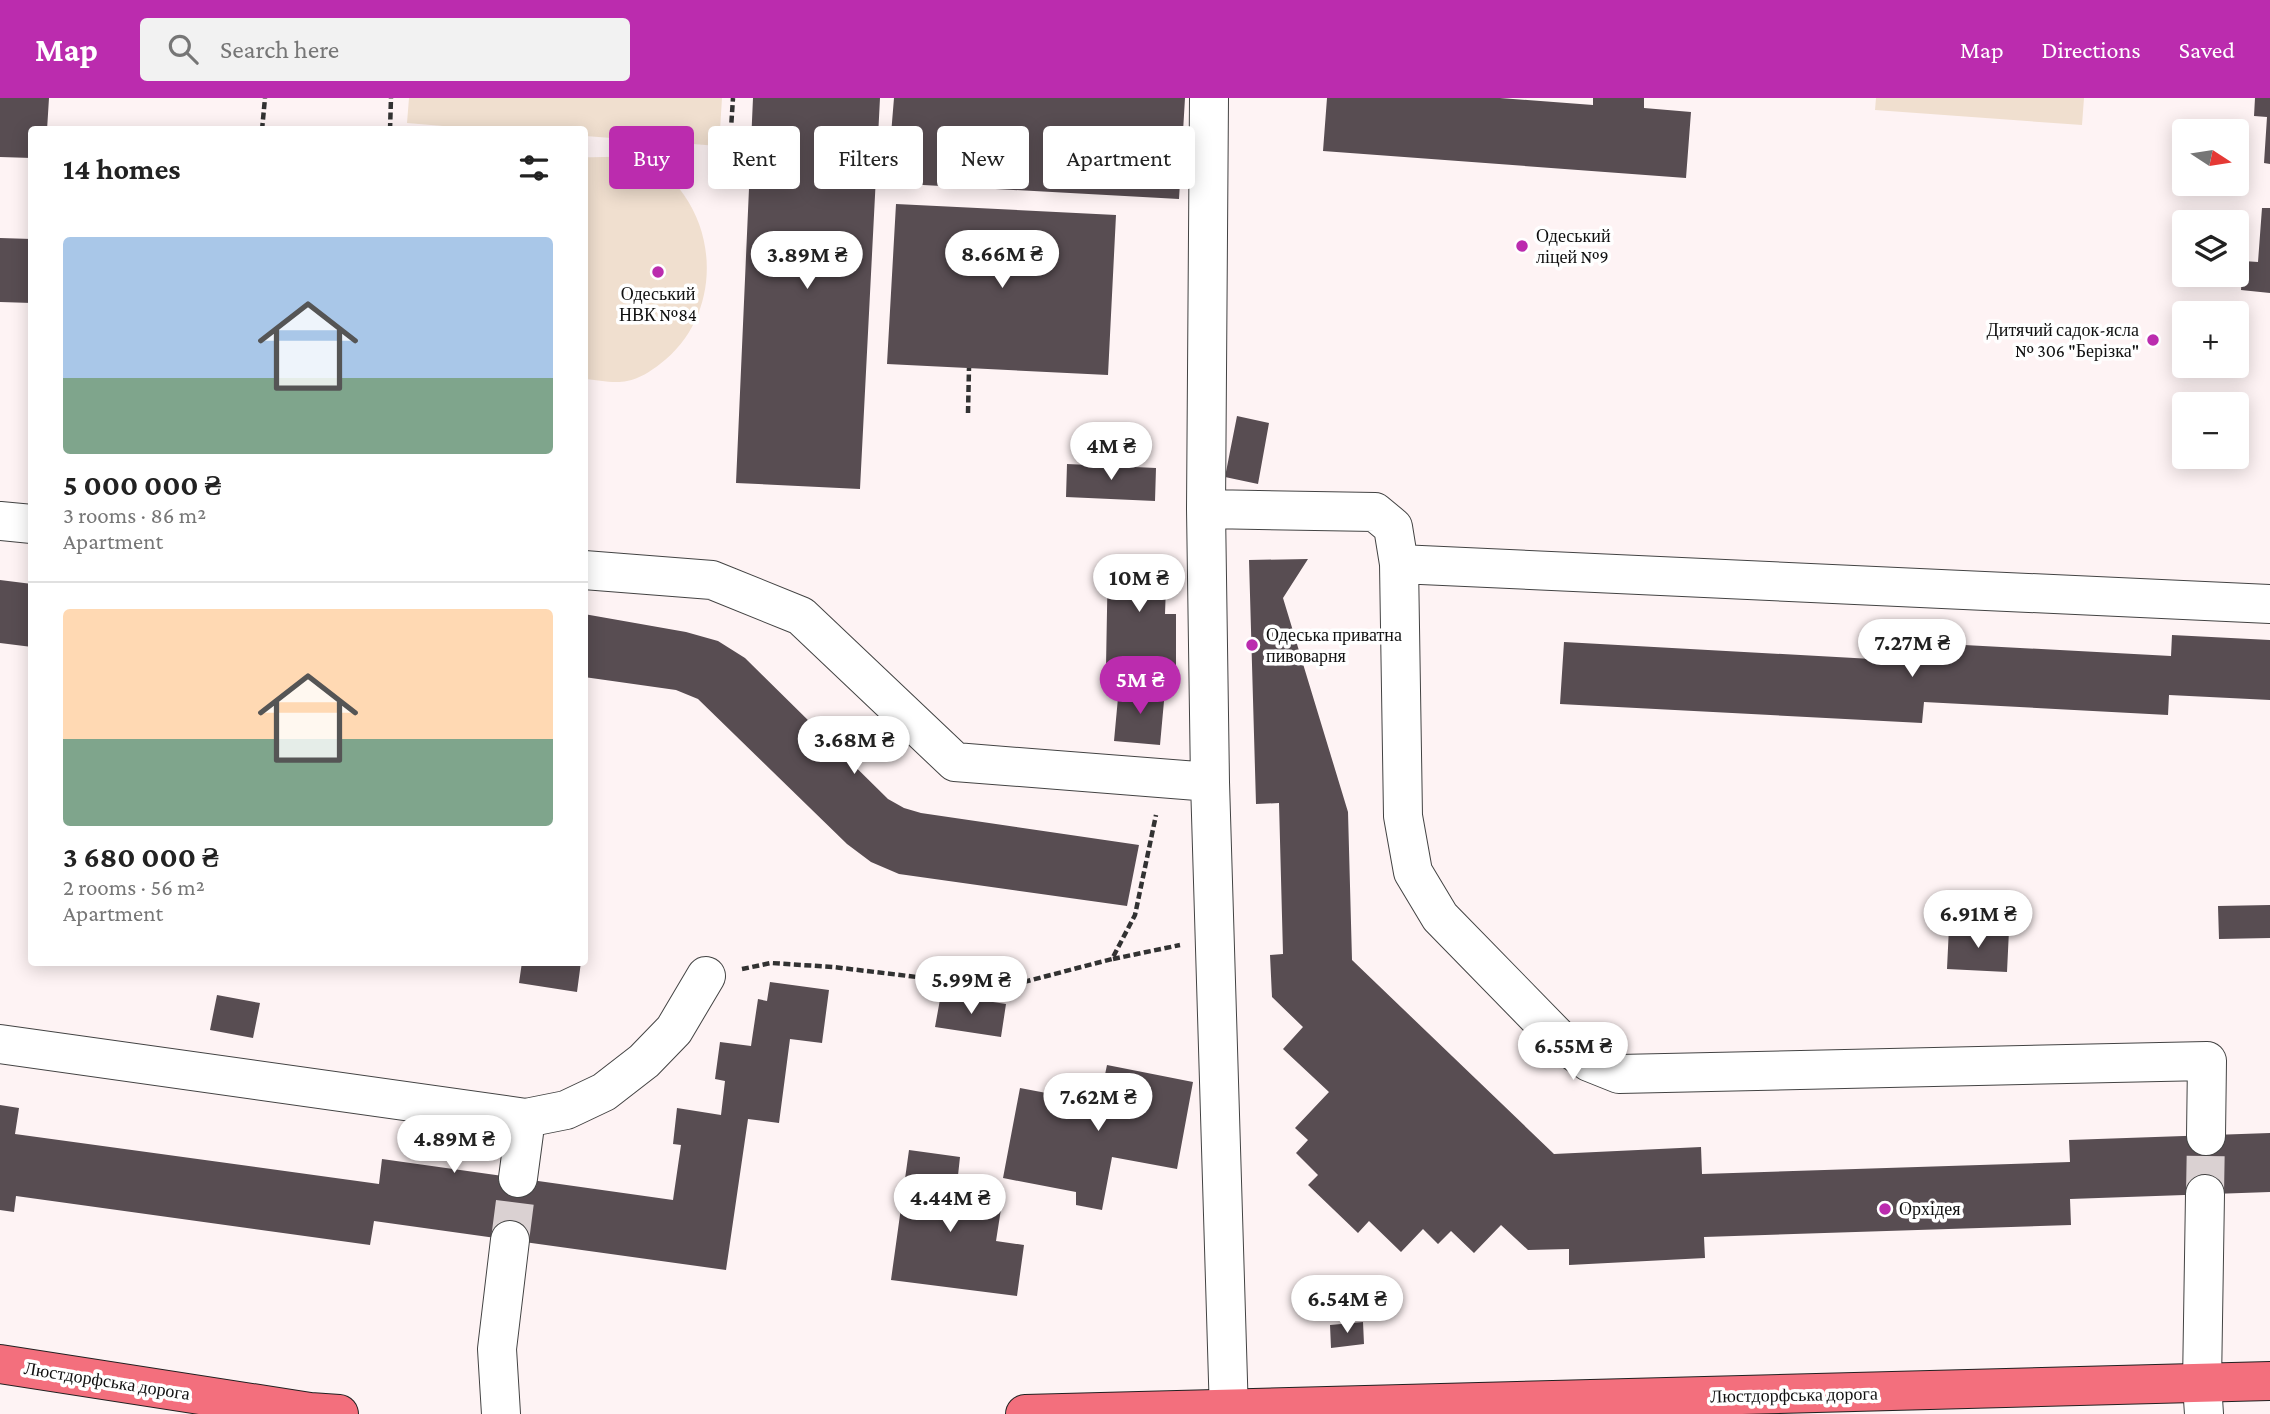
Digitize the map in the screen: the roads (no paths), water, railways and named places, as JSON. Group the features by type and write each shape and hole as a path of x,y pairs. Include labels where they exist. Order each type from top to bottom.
{"main road":[{"name":"Люстдорфська дорога","path":"0,1364 339,1414"},
{"name":"Люстдорфська дорога","path":"1025,1414 2203,1399 2270,1381"}],"lane":[{"path":"1209,98 1206,509 1210,782 1230,1412"},
{"path":"1206,509 1375,512 1393,527 1399,565 1403,816 1413,872 1440,917 1565,1045 1589,1062 1619,1074 2207,1060 2206,1136"},
{"path":"0,521 28,524"},
{"path":"1399,565 2270,604"},
{"path":"588,570 712,580 801,616 955,762 1210,782"},
{"path":"0,1044 526,1118 566,1110 604,1092 644,1061 674,1030 706,976"},
{"path":"518,1178 526,1118"},
{"path":"2203,1399 2205,1194"},
{"path":"501,1414 497,1349 510,1240"}],"tunnel":[{"path":"2205,1194 2206,1136"},
{"path":"510,1240 518,1178"}],"place":[{"name":"Одеський ліцей №9","path":"1522,246"},
{"name":"Одеський НВК №84","path":"658,272"},
{"name":"Дитячий садок-ясла № 306 \"Берізка\"","path":"2153,340"},
{"name":"Одеська приватна пивоварня","path":"1252,645"},
{"name":"Орхідея","path":"1885,1209"}]}
